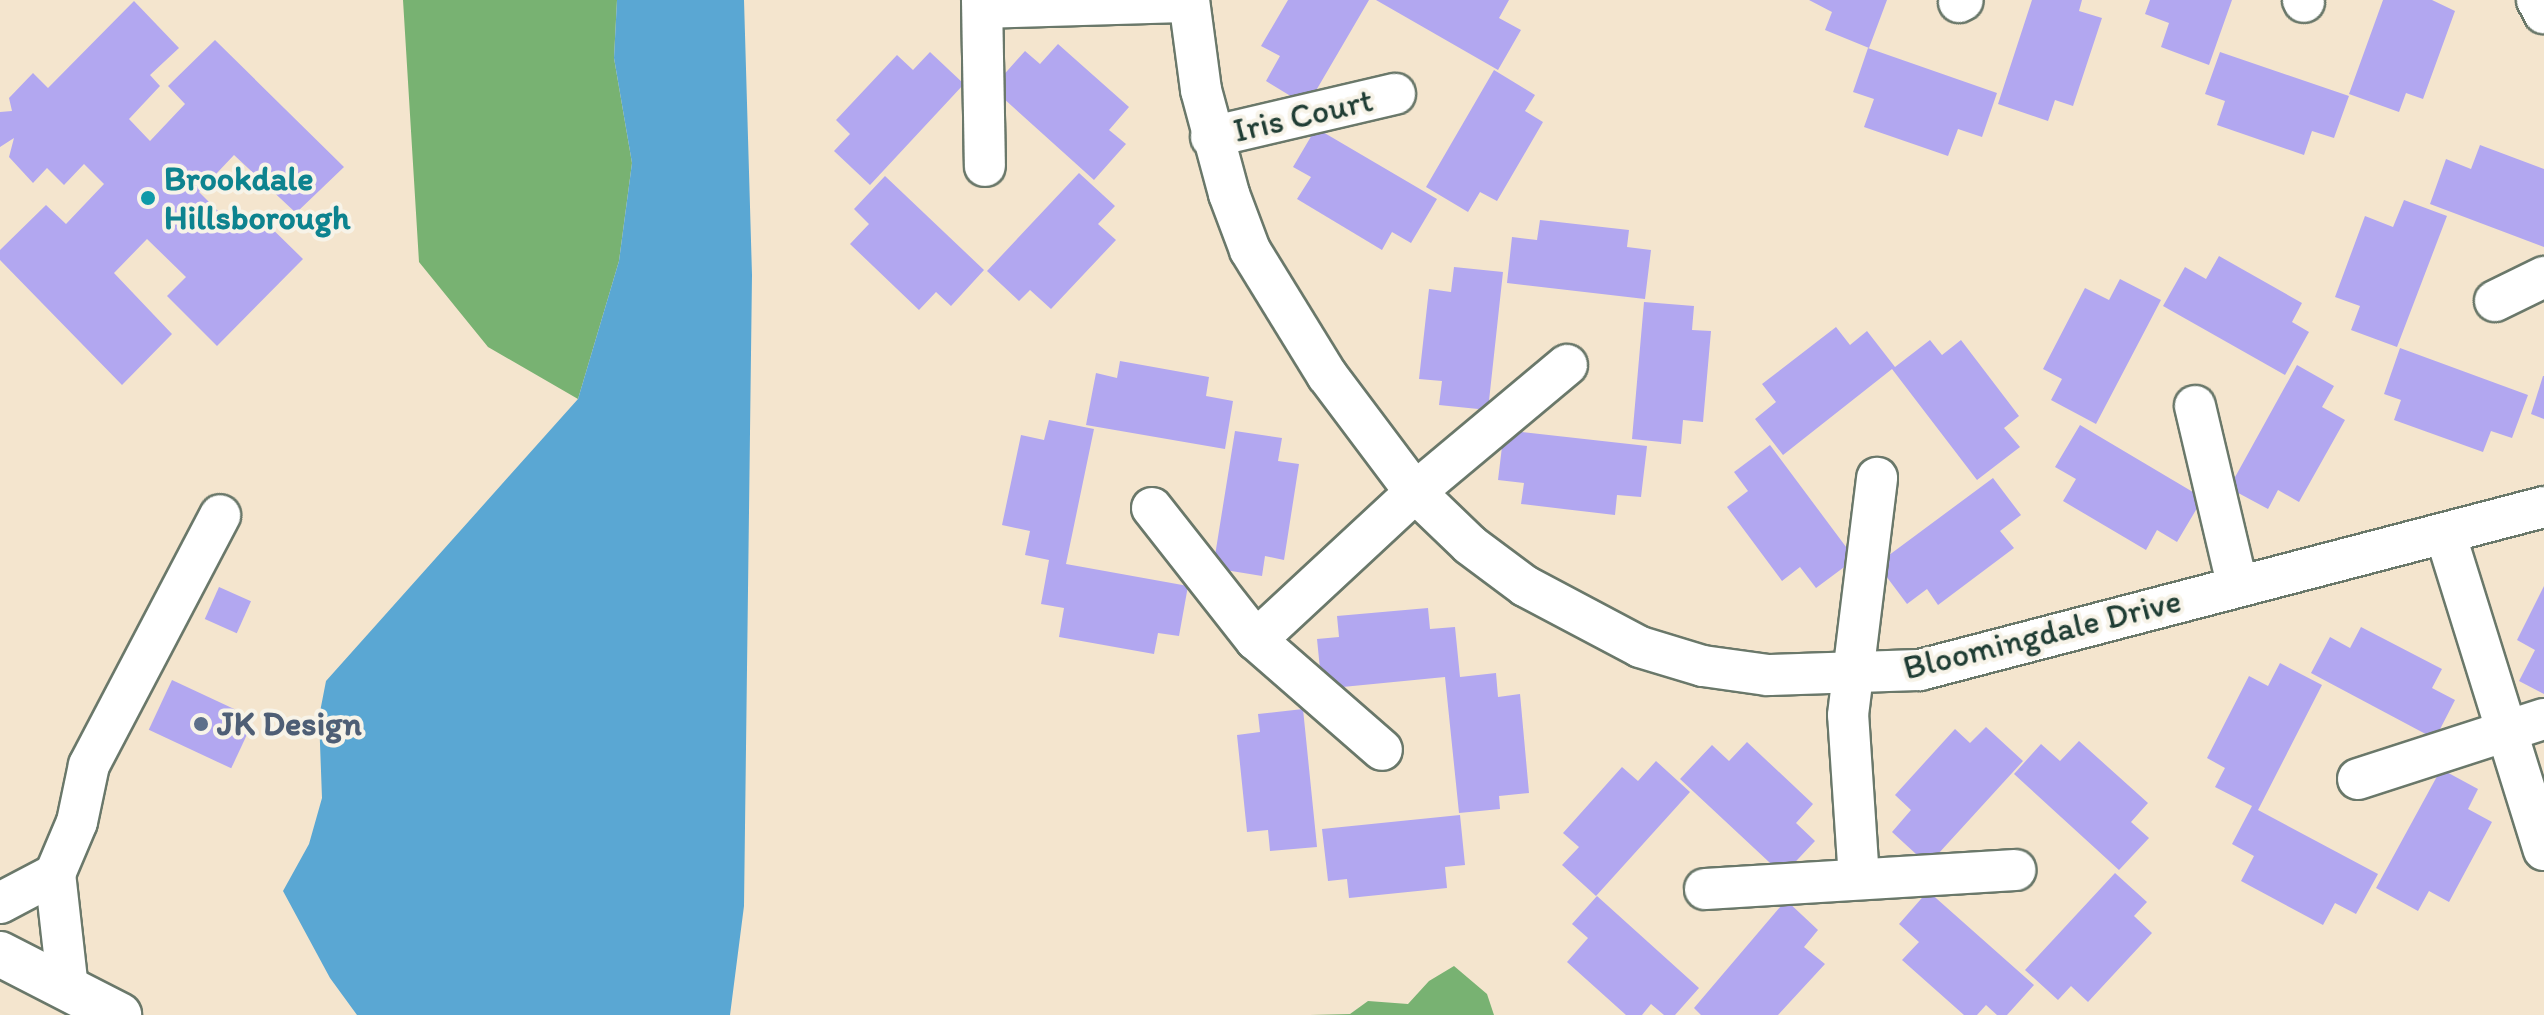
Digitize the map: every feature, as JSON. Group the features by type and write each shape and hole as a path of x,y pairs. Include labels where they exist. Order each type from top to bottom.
{"main road":[{"path":"0,954 119,1015"}],"street":[{"path":"2537,0 2544,13"},
{"path":"985,166 982,4 1189,1"},
{"name":"Bloomingdale Drive","path":"1189,1 1211,137 1250,250 1283,308 1415,492 1470,545 1525,586 1640,647 1703,666 1768,675 1850,676 1920,670 2237,583 2544,507"},
{"name":"Iris Court","path":"1211,137 1395,94"},
{"path":"2495,301 2544,277"},
{"path":"1256,640 1415,492 1567,365"},
{"path":"2195,406 2237,583"},
{"path":"1859,879 1850,676 1860,636 1877,478"},
{"path":"1152,508 1256,640 1382,750"},
{"path":"68,989 55,874 77,822 89,765 220,515"},
{"path":"2445,533 2544,850"},
{"path":"2358,779 2544,719"},
{"path":"1705,889 2015,870"},
{"path":"0,903 55,874"}],"green space":[{"path":"403,0 617,0 614,58 632,163 619,261 578,399 488,347 419,262"},
{"path":"1454,966 1487,994 1494,1015 1310,1015 1350,1014 1368,1001 1408,1004 1429,981"}],"water":[{"path":"617,0 744,0 752,275 744,906 730,1015 357,1015 330,978 283,891 309,844 322,798 319,717 326,681 578,399 619,261 632,163 614,58"}],"building":[{"path":"1288,0 1369,0 1307,106 1266,81 1280,56 1261,46"},
{"path":"1376,0 1509,0 1499,18 1521,30 1498,70"},
{"path":"1809,0 1887,0 1869,48 1825,30 1832,12"},
{"path":"2032,0 2082,0 2079,11 2102,18 2073,106 2055,100 2048,121 1998,104"},
{"path":"2150,0 2232,0 2209,65 2161,47 2169,23 2145,14"},
{"path":"2383,0 2432,0 2455,11 2423,99 2406,93 2399,112 2349,94"},
{"name":"Brookdale Hillsborough","path":"134,1 179,48 150,75 160,86 129,119 150,141 185,104 168,86 215,40 344,167 296,213 234,155 199,192 236,229 254,211 303,259 217,346 167,296 186,277 147,239 114,273 172,334 122,385 0,260 0,250 46,205 66,224 104,184 84,164 64,185 47,168 33,183 9,157 14,138 0,147 0,112 12,111 9,98 33,73 48,88"},
{"path":"1058,44 1129,107 1109,130 1126,144 1094,180 992,88 1025,51 1040,64"},
{"path":"1868,48 1997,93 1982,137 1958,129 1948,156 1864,127 1874,99 1853,92"},
{"path":"930,52 964,84 870,185 834,151 850,134 836,120 897,55 913,70"},
{"path":"2220,52 2349,96 2334,138 2312,131 2304,155 2217,125 2225,101 2205,94"},
{"path":"1494,70 1535,95 1525,111 1543,122 1497,201 1480,192 1468,212 1426,187"},
{"path":"1316,128 1437,199 1411,243 1392,232 1382,250 1297,199 1311,177 1293,167"},
{"path":"2480,145 2544,169 2544,247 2430,204 2446,159 2471,169"},
{"path":"1079,173 1115,206 1098,224 1116,240 1051,309 1030,290 1019,301 987,271"},
{"path":"885,176 984,270 951,306 936,292 919,310 850,244 869,224 854,209"},
{"path":"2404,200 2447,216 2397,347 2351,330 2360,306 2335,297 2365,216 2393,227"},
{"path":"1540,220 1629,230 1627,247 1651,250 1645,299 1507,283 1512,237 1537,240"},
{"path":"2219,256 2302,303 2292,322 2309,332 2285,375 2163,306 2185,267 2206,279"},
{"path":"1454,267 1503,272 1488,410 1439,405 1442,381 1419,379 1429,289 1451,292"},
{"path":"2120,279 2161,300 2096,424 2051,400 2062,379 2043,369 2085,288 2109,300"},
{"path":"1644,302 1694,306 1692,330 1711,331 1703,422 1683,420 1681,444 1632,439"},
{"path":"1836,327 1850,345 1867,331 1895,367 1930,340 1942,355 1961,340 2019,416 2004,428 2020,447 1977,480 1892,369 1783,455 1755,419 1776,402 1762,384"},
{"path":"2400,348 2528,395 2512,438 2491,431 2483,452 2394,420 2401,400 2384,394"},
{"path":"1120,361 1209,377 1206,396 1233,401 1225,449 1086,425 1096,373 1117,378"},
{"path":"2297,365 2334,386 2322,407 2345,420 2299,502 2278,490 2268,509 2229,488"},
{"path":"2544,376 2544,419 2531,414"},
{"path":"1049,420 1094,429 1066,564 1188,586 1179,636 1158,633 1154,654 1059,637 1064,608 1041,604 1049,560 1025,555 1030,531 1002,525 1021,435 1044,440"},
{"path":"2080,425 2203,498 2177,542 2157,530 2146,550 2063,501 2076,479 2055,467"},
{"path":"1504,430 1647,446 1641,497 1617,495 1615,515 1521,504 1524,483 1498,480"},
{"path":"1235,431 1282,438 1278,461 1299,464 1284,560 1265,556 1262,576 1213,568"},
{"path":"1770,445 1855,559 1816,588 1800,567 1782,581 1727,507 1748,491 1734,472"},
{"path":"1993,478 2021,515 2000,531 2014,548 1938,605 1927,589 1907,604 1877,564"},
{"path":"2544,586 2544,694 2519,681 2535,650 2517,640"},
{"path":"219,587 251,601 237,633 205,619"},
{"path":"1428,608 1430,629 1455,627 1460,677 1496,673 1498,697 1520,694 1529,793 1499,796 1500,809 1459,813 1445,677 1322,689 1317,639 1339,637 1337,616"},
{"path":"2361,627 2442,669 2432,688 2455,700 2435,739 2311,673 2330,637 2350,648"},
{"path":"2280,663 2322,685 2258,810 2378,874 2356,914 2335,903 2323,925 2241,881 2254,856 2232,844 2252,806 2215,787 2225,768 2207,758 2249,676 2268,686"},
{"name":"JK Design","path":"172,680 254,718 231,768 149,730"},
{"path":"1303,709 1317,847 1270,851 1268,830 1247,832 1237,735 1260,732 1258,714"},
{"path":"1986,727 2023,761 1928,865 1892,832 1911,810 1895,795 1955,729 1970,743"},
{"path":"2079,741 2148,803 2131,822 2149,838 2119,870 2014,774 2041,744 2060,761"},
{"path":"1747,742 1813,804 1796,823 1815,841 1783,875 1680,779 1712,745 1729,761"},
{"path":"1656,761 1690,792 1596,896 1562,865 1579,847 1563,833 1622,767 1638,781"},
{"path":"2441,769 2478,789 2468,809 2492,822 2449,902 2429,891 2418,911 2376,888"},
{"path":"1460,815 1465,865 1445,867 1447,888 1349,898 1347,879 1328,881 1322,829"},
{"path":"2115,873 2147,902 2134,916 2152,933 2088,1002 2071,986 2058,1000 2025,970"},
{"path":"1928,891 2034,985 2007,1015 1997,1015 1986,1005 1977,1015 1964,1015 1902,960 1919,942 1899,924"},
{"path":"1597,896 1699,988 1675,1015 1664,1015 1651,1004 1642,1015 1626,1015 1567,962 1588,938 1572,924"},
{"path":"1786,900 1818,930 1804,947 1825,964 1778,1015 1701,1015 1694,1008"}],"place":[{"name":"Brookdale Hillsborough","path":"148,198"},
{"name":"JK Design","path":"201,724"}]}
